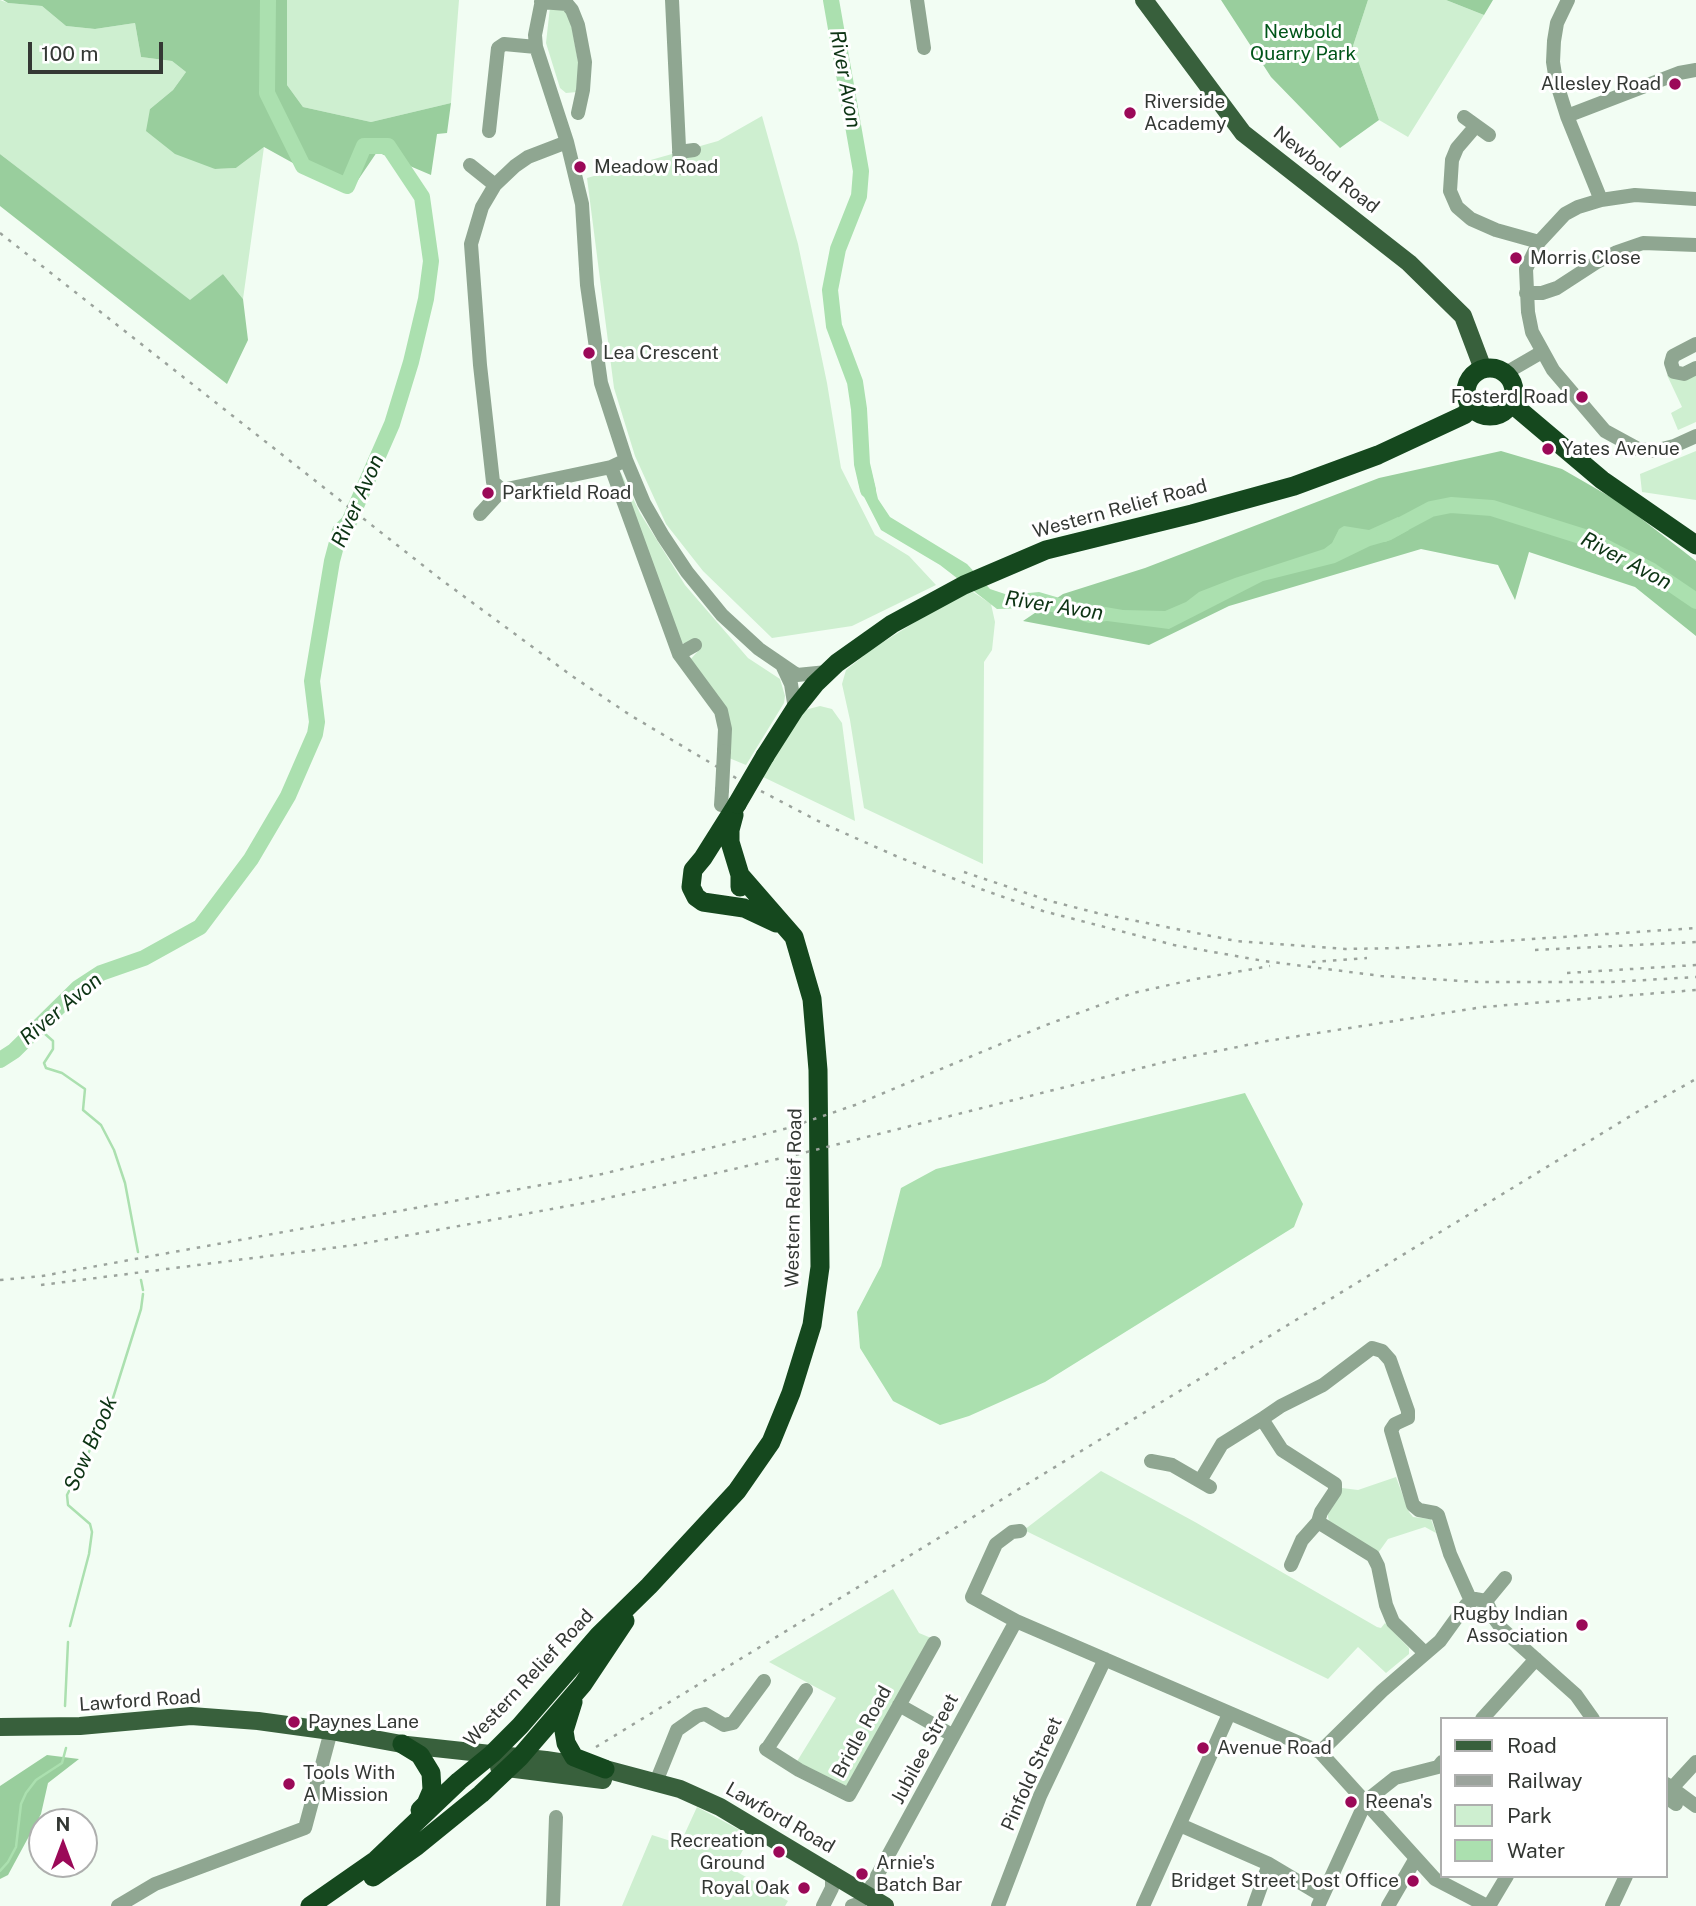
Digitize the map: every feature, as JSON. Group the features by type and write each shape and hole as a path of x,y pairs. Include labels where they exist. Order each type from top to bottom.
{"highway":[{"path":"1490,368 1504,374 1513,387 1511,403 1500,414 1485,416 1471,408 1465,393 1466,386 1475,373 1483,369 1490,368"},
{"path":"1511,403 1602,480 1696,545"},
{"name":"Western Relief Road","path":"703,858 729,804 765,756 795,709 828,672 892,624 933,601 1017,562 1087,539 1294,486 1377,455 1464,415 1471,408"},
{"name":"Western Relief Road","path":"330,1906 418,1846 481,1794 520,1726 599,1635 649,1586 737,1490 771,1442 791,1393 812,1325 820,1267 818,1070 812,999 799,953 789,931 739,871 730,842 729,804"},
{"path":"718,906 734,898 739,891 739,871 732,861 719,856 703,858 693,870 691,887 700,900 718,906 751,910 789,931"},
{"name":"Western Relief Road","path":"310,1906 376,1860 459,1781 498,1761 579,1688 649,1586"},
{"path":"498,1761 516,1745 621,1626"},
{"path":"579,1688 564,1731 566,1743 574,1757 605,1769"},
{"path":"376,1860 393,1835 426,1804 432,1790 428,1767 420,1755 405,1745"}],"main road":[{"name":"Newbold Road","path":"1144,0 1242,133 1409,263 1463,316 1483,369"},
{"name":"Lawford Road","path":"0,1727 80,1726 191,1716 258,1721 331,1731 405,1745 424,1753 605,1769 680,1789 730,1812 832,1872 859,1901 886,1906"},
{"name":"Lawford Road","path":"498,1761 603,1780 651,1781"}],"street":[{"path":"672,0 687,151 680,167"},
{"path":"917,0 924,48"},
{"path":"1568,0 1557,23 1553,62 1556,81 1601,200"},
{"path":"576,103 585,62 572,9 567,4 541,1 537,47 582,204 587,285 601,383 626,460 644,503 687,572 722,615 759,649 797,675 828,672"},
{"path":"489,131 498,48 504,44 537,47"},
{"path":"1567,116 1679,73 1696,70"},
{"path":"1489,135 1470,122 1457,148 1452,160 1450,191 1457,207 1471,219 1496,230 1539,242"},
{"path":"502,489 494,482 480,365 471,244 482,207 495,185 528,158 566,142"},
{"path":"467,162 495,185"},
{"path":"1696,199 1635,195 1601,200 1578,207 1565,214 1539,242 1527,269 1532,332 1542,352 1570,390 1605,431 1637,449 1654,451 1696,436"},
{"path":"1527,293 1542,293 1557,288 1617,251 1643,243 1696,245"},
{"path":"1696,344 1673,356 1671,363 1674,372 1684,374 1696,368"},
{"path":"1504,374 1542,352"},
{"path":"480,514 502,489 611,467 626,460"},
{"path":"611,467 679,654 720,711 725,729 724,751 729,804"},
{"path":"679,654 695,645"},
{"path":"782,666 791,684 795,709"},
{"path":"1151,1461 1172,1465 1205,1484 1222,1444 1281,1406 1323,1385 1374,1348 1382,1351 1390,1360 1408,1411 1408,1418 1392,1426 1391,1430 1413,1504 1419,1510 1438,1515 1450,1554 1478,1601 1502,1629 1576,1695 1592,1717"},
{"path":"1262,1419 1282,1450 1335,1484 1335,1491 1321,1512 1318,1522 1301,1540 1298,1558"},
{"path":"1318,1522 1373,1556 1378,1566 1386,1605 1394,1622 1424,1653"},
{"path":"1020,1531 1012,1532 996,1544 972,1597 1016,1621 1320,1752 1435,1879 1488,1906 1506,1878"},
{"path":"1320,1752 1505,1578"},
{"name":"Jubilee Street","path":"859,1901 1016,1621"},
{"name":"Bridle Road","path":"806,1690 766,1749 799,1770 849,1795 934,1643"},
{"name":"Pinfold Street","path":"998,1906 1040,1796 1105,1659"},
{"path":"1484,1717 1536,1659"},
{"path":"651,1781 677,1730 696,1716 705,1714 724,1726 733,1723 764,1682"},
{"path":"899,1705 952,1735"},
{"path":"1143,1906 1229,1714"},
{"path":"118,1906 155,1884 305,1828 331,1731"},
{"path":"1696,1762 1670,1793 1696,1806"},
{"path":"1180,1825 1269,1864 1319,1901 1366,1801 1395,1778 1440,1764"},
{"path":"553,1906 556,1817"},
{"path":"1388,1906 1416,1858"},
{"path":"1254,1906 1269,1864"},
{"path":"823,1906 832,1888 832,1872"},
{"path":"1612,1906 1625,1878"}],"green space":[{"path":"0,0 42,6 66,26 95,29 135,23 141,57 172,61 186,72 173,90 150,109 215,169 236,168 264,147 243,299 223,274 190,301 0,154"},
{"path":"3,0 287,0 287,85 303,107 371,122 451,103 447,133 437,134 431,175 377,152 356,183 320,178 264,147 236,168 215,169 175,154 146,131 150,109 173,90 186,72 172,61 141,57 135,23 95,29 66,26 42,6 8,3"},
{"path":"287,0 459,0 451,103 371,122 303,107 287,85"},
{"name":"Newbold Quarry Park","path":"1221,0 1368,0 1353,46 1379,120 1340,148 1271,77"},
{"path":"1368,0 1446,0 1484,15 1408,137 1379,120 1353,46"},
{"path":"1446,0 1493,0 1484,15"},
{"path":"550,7 565,9 570,18 580,72 577,92 566,93 560,88 546,43"},
{"path":"762,116 798,244 827,383 841,468 875,535 909,556 936,585 852,626 772,638 703,571 666,524 635,456 614,388 587,178 718,141"},
{"path":"0,154 190,300 223,274 243,299 248,340 227,384 0,206"},
{"path":"1696,372 1696,422 1678,430 1671,413 1682,407 1667,375 1686,377"},
{"path":"1501,451 1562,469 1621,503 1696,561 1696,636 1635,587 1529,552 1515,600 1498,565 1421,549 1229,606 1149,645 1023,621 1063,594 1145,568 1379,478"},
{"path":"1696,451 1696,500 1642,492 1640,474"},
{"path":"621,473 640,513 685,585 748,658 780,679 785,696 784,703 746,765 729,758 729,726 690,660 698,651 679,641 618,474"},
{"path":"973,592 991,604 995,622 992,650 984,662 983,864 864,808 842,684 846,670 872,649 960,594"},
{"path":"820,706 832,709 842,723 855,821 761,776 801,711"},
{"path":"1101,1471 1377,1627 1381,1628 1385,1623 1409,1648 1409,1654 1386,1673 1358,1647 1328,1679 1024,1530"},
{"path":"1396,1477 1409,1512 1413,1517 1431,1519 1436,1533 1425,1527 1388,1539 1378,1553 1329,1522 1327,1511 1342,1488 1358,1490"},
{"path":"893,1589 919,1633 931,1638 848,1787 796,1763 836,1698 769,1662"},
{"path":"47,1755 79,1759 48,1783 42,1808 28,1808 28,1838 8,1875 0,1879 0,1786"},
{"path":"697,1807 751,1836 732,1869 788,1901 785,1906 622,1906 652,1835 680,1844"}],"water":[{"path":"856,470 871,470 878,499 890,517 967,564 990,589 1008,595 1039,592 1070,601 1123,610 1165,611 1186,602 1199,592 1324,549 1344,526 1369,530 1398,517 1409,530 1335,563 1263,581 1169,629 1107,621 1089,623 1058,613 1028,608 997,609 940,565 881,530 860,489"},
{"path":"1245,1093 1303,1204 1294,1227 1045,1382 969,1416 940,1425 893,1401 860,1348 857,1312 881,1266 901,1188 936,1169"}],"waterway":[{"name":"River Avon","path":"0,1060 14,1051 78,988 101,973 144,958 200,927 251,859 288,796 315,734 317,722 312,681 332,561 340,531 349,522 392,424 411,362 426,299 431,261 422,197 388,146 364,146 347,186 303,166 267,93 268,0"},
{"name":"River Avon","path":"831,0 861,171 859,196 838,249 830,290 834,326 855,382 862,464 868,490"},
{"name":"River Avon","path":"1384,534 1431,509 1451,505 1492,508 1587,538 1652,571 1696,601"},
{"name":"Sow Brook","path":"32,1033 44,1033 53,1041 53,1049 44,1063 46,1068 62,1073 85,1089 83,1110 101,1125 114,1150 125,1183 138,1252"},
{"path":"141,1280 143,1290"},
{"name":"Sow Brook","path":"70,1626 92,1532 90,1524 68,1505 67,1495 113,1398 141,1309 143,1294"},
{"name":"Sow Brook","path":"65,1706 68,1642"},
{"name":"Sow Brook","path":"0,1871 16,1847 21,1804 26,1793 36,1780 62,1763 66,1748"}],"railway":[{"path":"0,233 439,578 572,676 630,715 736,778 824,824 896,856 1043,911 1174,945 1264,961 1381,976 1478,982 1612,982 1696,977"},
{"path":"964,872 1050,901 1097,913 1236,941 1345,949 1399,948 1696,928"},
{"path":"1535,950 1696,942"},
{"path":"1312,962 1367,958"},
{"path":"1567,973 1696,965"},
{"path":"0,1280 42,1276 602,1174 722,1145 788,1128 855,1105 1046,1025 1133,993 1270,966"},
{"path":"41,1285 355,1245 590,1202 795,1155 1173,1060 1267,1041 1483,1007 1696,990"},
{"path":"596,1747 1637,1112 1696,1079"}],"place":[{"name":"Allesley Road","path":"1675,84"},
{"name":"Riverside Academy","path":"1130,113"},
{"name":"Meadow Road","path":"580,167"},
{"name":"Morris Close","path":"1516,258"},
{"name":"Lea Crescent","path":"589,353"},
{"name":"Fosterd Road","path":"1582,397"},
{"name":"Yates Avenue","path":"1548,449"},
{"name":"Parkfield Road","path":"488,493"},
{"name":"Rugby Indian Association","path":"1582,1625"},
{"name":"Paynes Lane","path":"294,1722"},
{"name":"Avenue Road","path":"1203,1748"},
{"name":"Tools With A Mission","path":"289,1784"},
{"name":"Reena's","path":"1351,1802"},
{"name":"Recreation Ground","path":"779,1852"},
{"name":"Arnie's Batch Bar","path":"862,1874"},
{"name":"Bridget Street Post Office","path":"1413,1881"},
{"name":"Royal Oak","path":"804,1888"}]}
